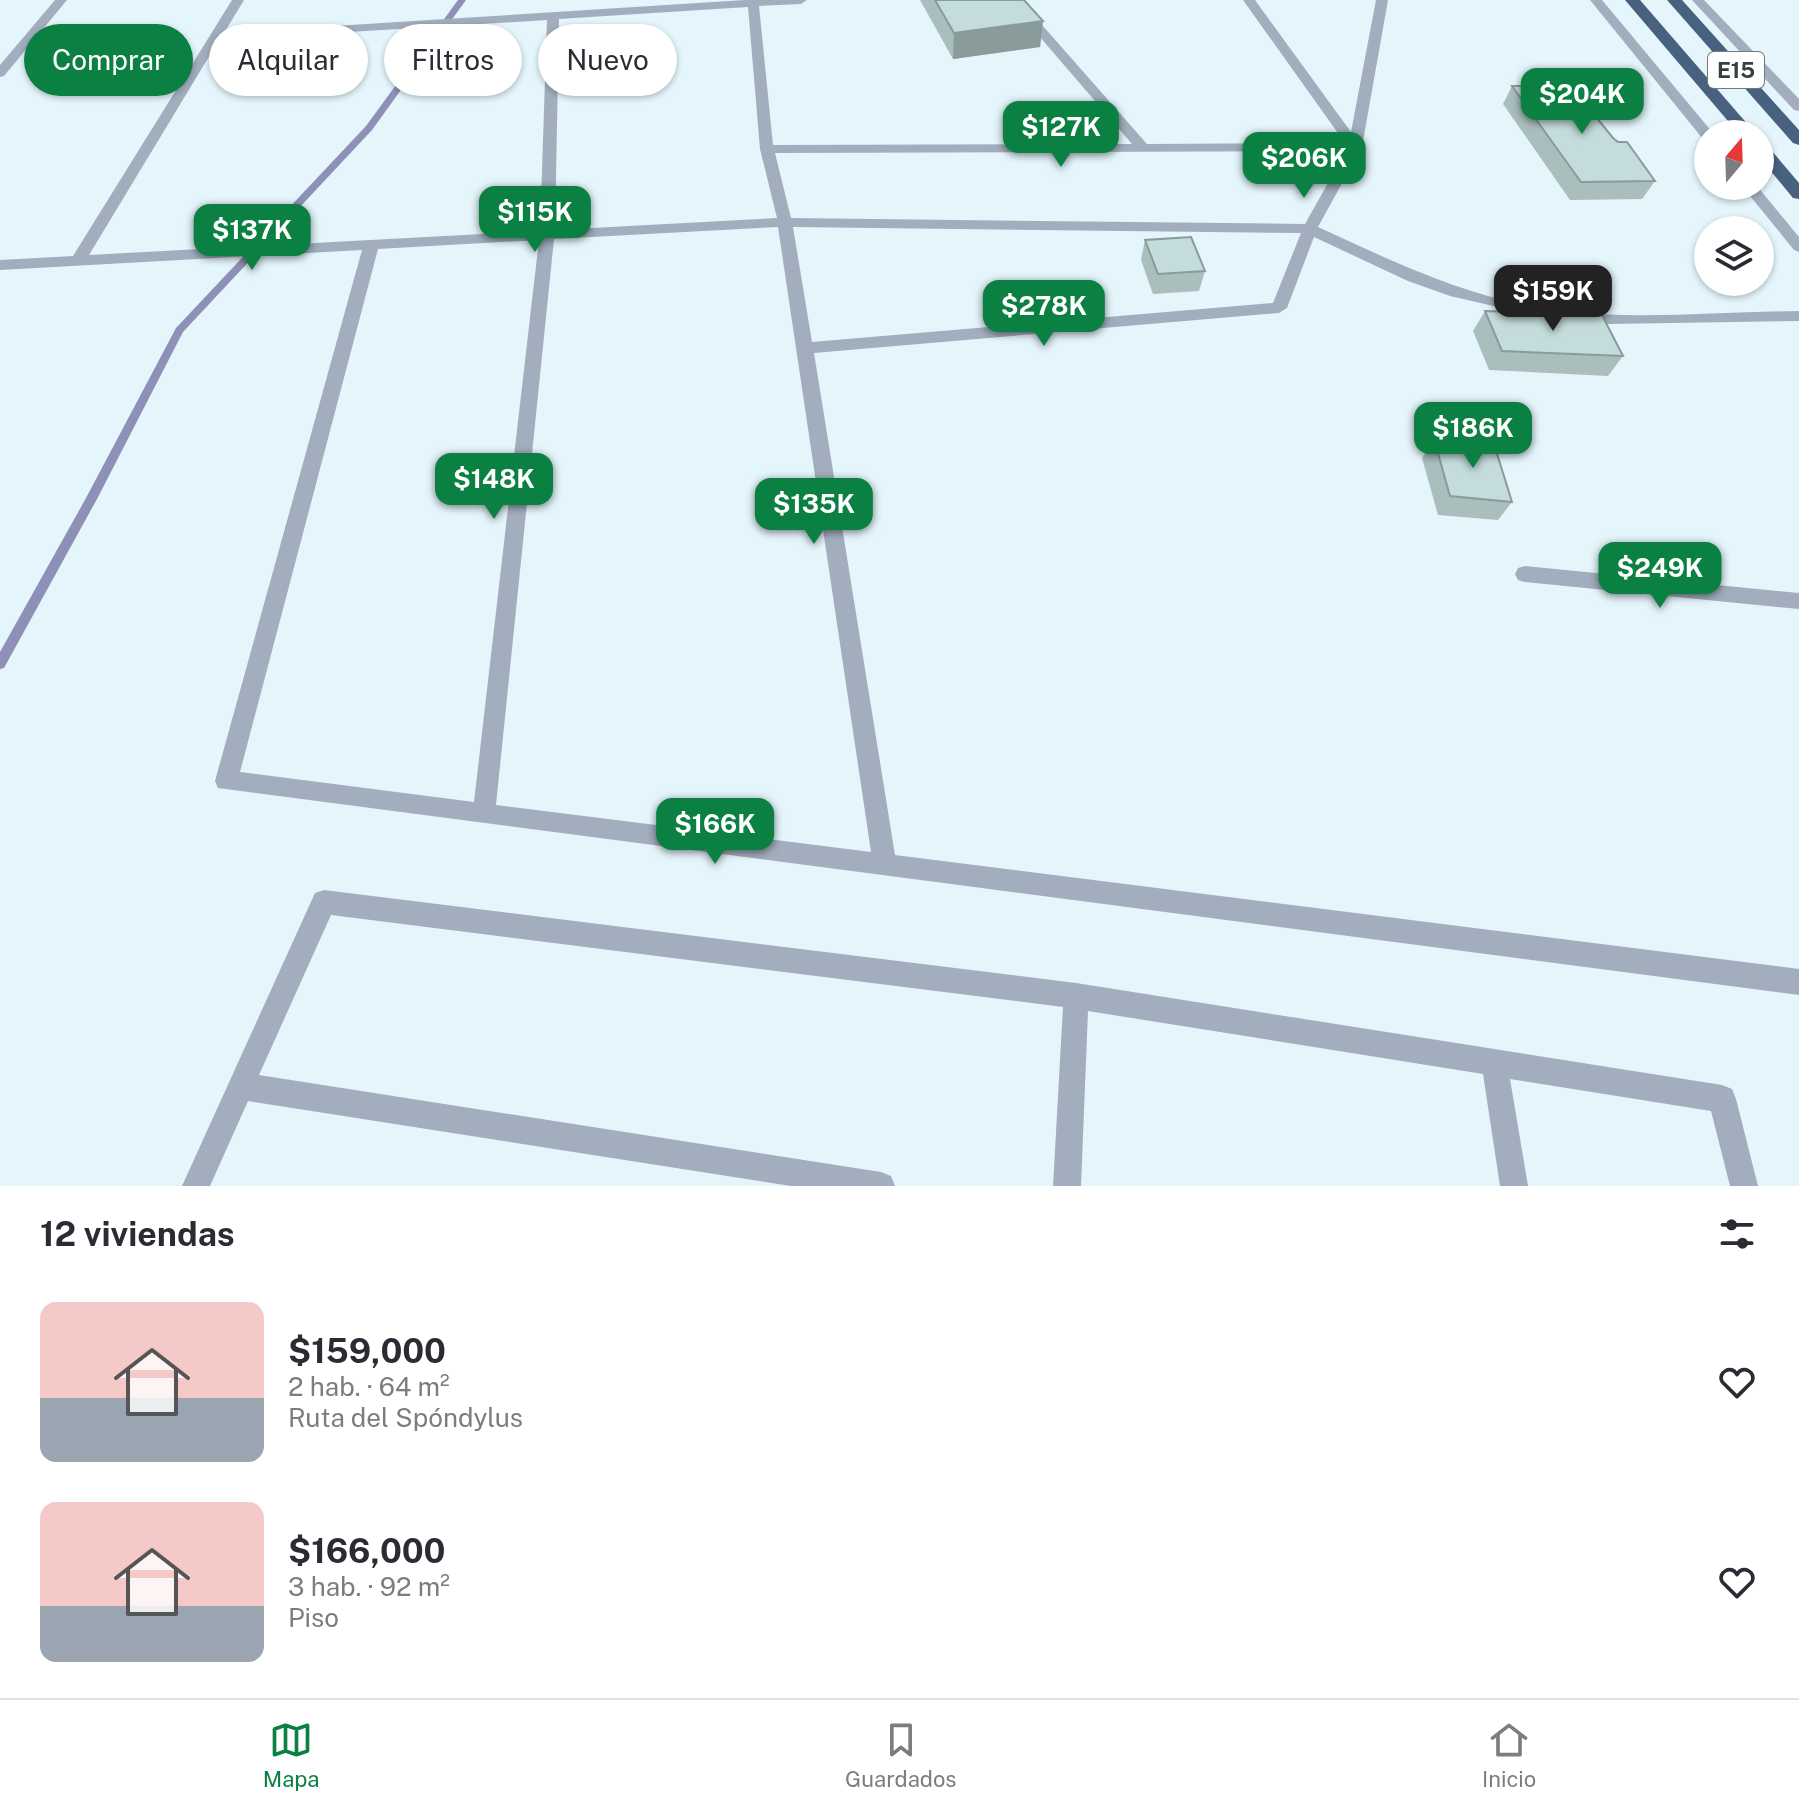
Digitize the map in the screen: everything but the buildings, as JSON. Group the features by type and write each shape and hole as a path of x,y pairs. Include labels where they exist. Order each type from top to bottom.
{"highway":[{"name":"E15","path":"1632,0 1736,120"},
{"name":"E15","path":"1674,0 1799,140"},
{"path":"1774,165 1799,194"}],"street":[{"path":"0,73 61,0"},
{"path":"222,24 238,0"},
{"path":"368,28 801,0"},
{"path":"1014,0 1145,150"},
{"path":"1249,0 1355,147"},
{"path":"806,348 1279,308 1310,229 1355,147 1382,0"},
{"path":"1596,0 1695,120"},
{"path":"1698,0 1799,107"},
{"path":"755,1 767,149 785,222 806,348 885,864"},
{"path":"484,813 547,234 553,15"},
{"path":"77,262 209,45"},
{"path":"767,149 1355,147"},
{"path":"1760,200 1799,247"},
{"path":"0,265 785,222 1310,229 1414,277 1456,292 1558,316 1609,319 1799,316"},
{"path":"371,246 226,781 1799,982"},
{"path":"1525,574 1799,601"},
{"path":"196,1186 324,902 1076,996 1722,1099 1744,1186"},
{"path":"1067,1186 1076,996"},
{"path":"1494,1062 1514,1186"},
{"path":"241,1086 881,1186"}],"waterway":[{"path":"0,664 179,330 369,128 462,0"}]}
